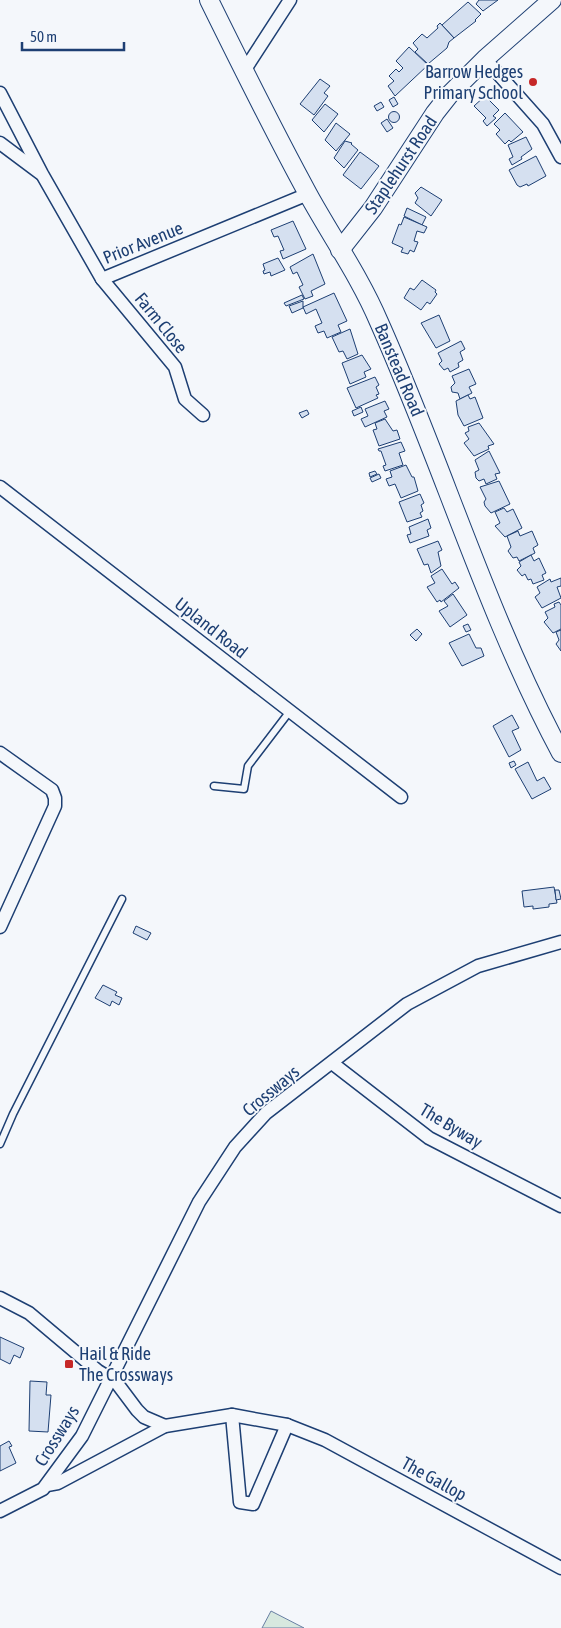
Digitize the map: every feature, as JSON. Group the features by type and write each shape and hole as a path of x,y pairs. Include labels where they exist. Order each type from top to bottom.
{"street":[{"name":"Banstead Road","path":"209,0 308,194 374,309 491,605 532,696 561,754"},
{"path":"244,71 290,0"},
{"name":"Staplehurst Road","path":"340,250 373,208 435,113 450,94 485,59 552,0"},
{"path":"485,59 543,124 561,157"},
{"name":"Prior Avenue","path":"1,98 102,279 308,194"},
{"path":"0,143 42,174"},
{"name":"Farm Close","path":"102,279 175,367 185,399 203,415"},
{"name":"Upland Road","path":"0,487 401,796"},
{"path":"0,753 52,790 55,798 55,806 0,927"},
{"name":"Crossways","path":"47,1485 86,1430 110,1378 199,1202 235,1147 266,1113 407,1004 478,966 561,942"},
{"name":"The Byway","path":"332,1063 430,1138 561,1206"},
{"path":"0,1298 29,1313 120,1386 140,1413 165,1426"},
{"path":"232,1415 240,1502 253,1504 287,1425"},
{"name":"The Gallop","path":"0,1511 38,1493 47,1485 58,1483 165,1426 232,1415 287,1425 325,1440 561,1568"}],"lane":[{"path":"214,786 244,789 248,766 290,711"},
{"path":"0,1144 13,1114 122,899"}],"shaded area":[{"path":"271,1611 304,1628 262,1628"}],"building":[{"path":"479,0 498,0 483,11 476,4"},
{"path":"468,2 481,14 476,21 454,38 442,25"},
{"path":"440,23 454,38 449,42 447,48 428,64 415,52 418,49 413,43 422,34 427,38 438,28 437,26"},
{"path":"409,47 428,65 395,96 388,86 394,81 389,76 396,69 399,72 403,68 396,61"},
{"path":"320,79 330,86 324,93 328,96 314,115 300,104"},
{"path":"485,96 499,110 493,116 496,118 487,126 483,121 486,118 474,106"},
{"path":"394,97 398,104 393,107 389,100"},
{"path":"381,102 384,107 377,111 374,106"},
{"path":"325,104 338,114 324,132 312,120"},
{"path":"394,111 400,117 394,123 388,117"},
{"path":"505,113 523,132 511,142 509,140 505,144 496,134 500,130 494,124"},
{"path":"387,119 393,128 387,132 381,123"},
{"path":"336,123 350,134 336,151 325,140"},
{"path":"526,137 532,149 521,157 522,159 512,165 509,159 513,157 508,145"},
{"path":"345,141 352,143 358,150 344,168 334,158"},
{"path":"360,152 379,166 361,189 343,175"},
{"path":"536,156 546,176 528,186 527,184 520,187 509,170"},
{"path":"421,187 442,200 431,216 415,203 418,198 415,193"},
{"path":"407,208 426,217 422,225 404,216"},
{"path":"404,217 427,227 424,233 417,231 414,241 418,242 414,252 410,250 408,254 401,252 403,248 392,243 399,224 401,225"},
{"path":"293,221 306,249 283,259 280,251 284,250 278,236 274,237 271,230"},
{"path":"313,254 325,284 311,291 313,296 305,299 299,287 303,285 297,272 293,274 290,267"},
{"path":"278,258 285,270 271,276 270,272 264,274 263,264"},
{"path":"422,280 436,290 437,294 430,304 427,302 421,310 404,298 410,288 414,290"},
{"path":"334,293 347,321 338,325 341,332 327,338 324,331 318,333 315,326 322,323 316,309 306,314 303,307"},
{"path":"302,295 304,299 286,306 284,303"},
{"path":"303,301 303,308 292,313 289,306"},
{"path":"439,315 450,341 436,348 421,323"},
{"path":"350,329 358,354 347,359 343,351 339,352 332,337"},
{"path":"461,341 465,349 460,352 463,360 458,363 459,367 450,372 448,368 444,370 439,364 442,361 438,353"},
{"path":"362,355 371,369 364,372 366,377 350,384 342,363"},
{"path":"469,369 476,384 469,387 472,393 460,399 458,393 452,392 451,387 455,383 452,376"},
{"path":"375,377 379,385 376,387 379,394 376,395 378,398 356,408 347,388"},
{"path":"468,395 470,399 475,397 483,418 464,426 458,415 456,401"},
{"path":"385,401 389,409 384,411 387,417 365,427 361,419 368,416 365,409"},
{"path":"361,407 363,412 354,416 352,411"},
{"path":"307,410 309,414 302,418 299,413"},
{"path":"385,419 393,431 397,430 400,439 379,446 373,430 377,429 375,423"},
{"path":"479,423 494,444 488,446 489,449 474,456 464,443 469,439 465,433 469,431 468,427"},
{"path":"401,442 405,451 399,453 403,465 385,471 383,466 386,465 381,451 378,449"},
{"path":"489,451 500,473 495,474 497,479 486,484 484,479 479,481 476,478 475,472 479,470 475,460"},
{"path":"406,465 412,477 414,477 418,491 401,498 395,484 389,486 386,479 392,477 390,471"},
{"path":"375,471 377,474 370,477 369,473"},
{"path":"379,474 381,478 372,482 370,478"},
{"path":"499,481 510,504 491,513 485,506 484,502 486,499 480,487"},
{"path":"420,494 424,503 421,505 423,511 420,513 422,517 407,522 399,502"},
{"path":"504,508 507,512 513,509 522,528 505,537 495,526 500,523 495,512"},
{"path":"428,519 431,528 427,530 429,536 410,543 407,535 411,534 409,527"},
{"path":"518,531 520,536 532,531 538,545 533,548 535,553 519,561 517,557 513,558 508,551 511,547 507,536"},
{"path":"438,541 442,550 438,552 441,566 431,573 428,564 424,565 417,549"},
{"path":"531,555 534,561 539,558 546,573 542,575 544,580 533,584 531,579 528,580 525,574 522,576 517,570 521,566 519,562"},
{"path":"442,569 452,584 455,582 459,588 441,602 440,600 437,602 427,587 435,583 431,576"},
{"path":"561,578 561,586 557,587 561,598 542,608 535,597 540,593 537,587 550,579 551,582"},
{"path":"453,594 467,615 450,627 439,611 448,606 444,601"},
{"path":"559,602 561,605 561,629 553,633 544,622 548,618 545,612 555,607 554,604"},
{"path":"468,624 471,630 466,632 463,626"},
{"path":"417,629 422,634 416,641 410,635"},
{"path":"561,630 561,651 556,644 559,640 556,632"},
{"path":"469,634 476,648 481,648 484,656 462,666 449,643"},
{"path":"512,715 519,728 512,731 521,750 509,757 493,726"},
{"path":"514,761 516,765 511,768 509,763"},
{"path":"528,762 537,781 544,777 551,789 532,799 515,769"},
{"path":"554,887 557,903 549,904 549,907 533,909 533,906 524,907 522,891"},
{"path":"555,890 559,890 561,899 556,900"},
{"path":"136,926 151,933 147,940 133,933"},
{"path":"103,985 117,992 115,995 122,998 119,1005 112,1001 110,1006 95,998"},
{"path":"0,1337 24,1348 20,1358 14,1355 10,1364 0,1359"},
{"path":"30,1381 47,1382 46,1395 51,1395 48,1432 29,1431"},
{"path":"9,1441 12,1446 9,1447 16,1463 0,1471 0,1446"}],"place":[{"name":"Barrow Hedges Primary School","path":"533,82"},
{"name":"Hail & Ride The Crossways","path":"69,1364"}]}
